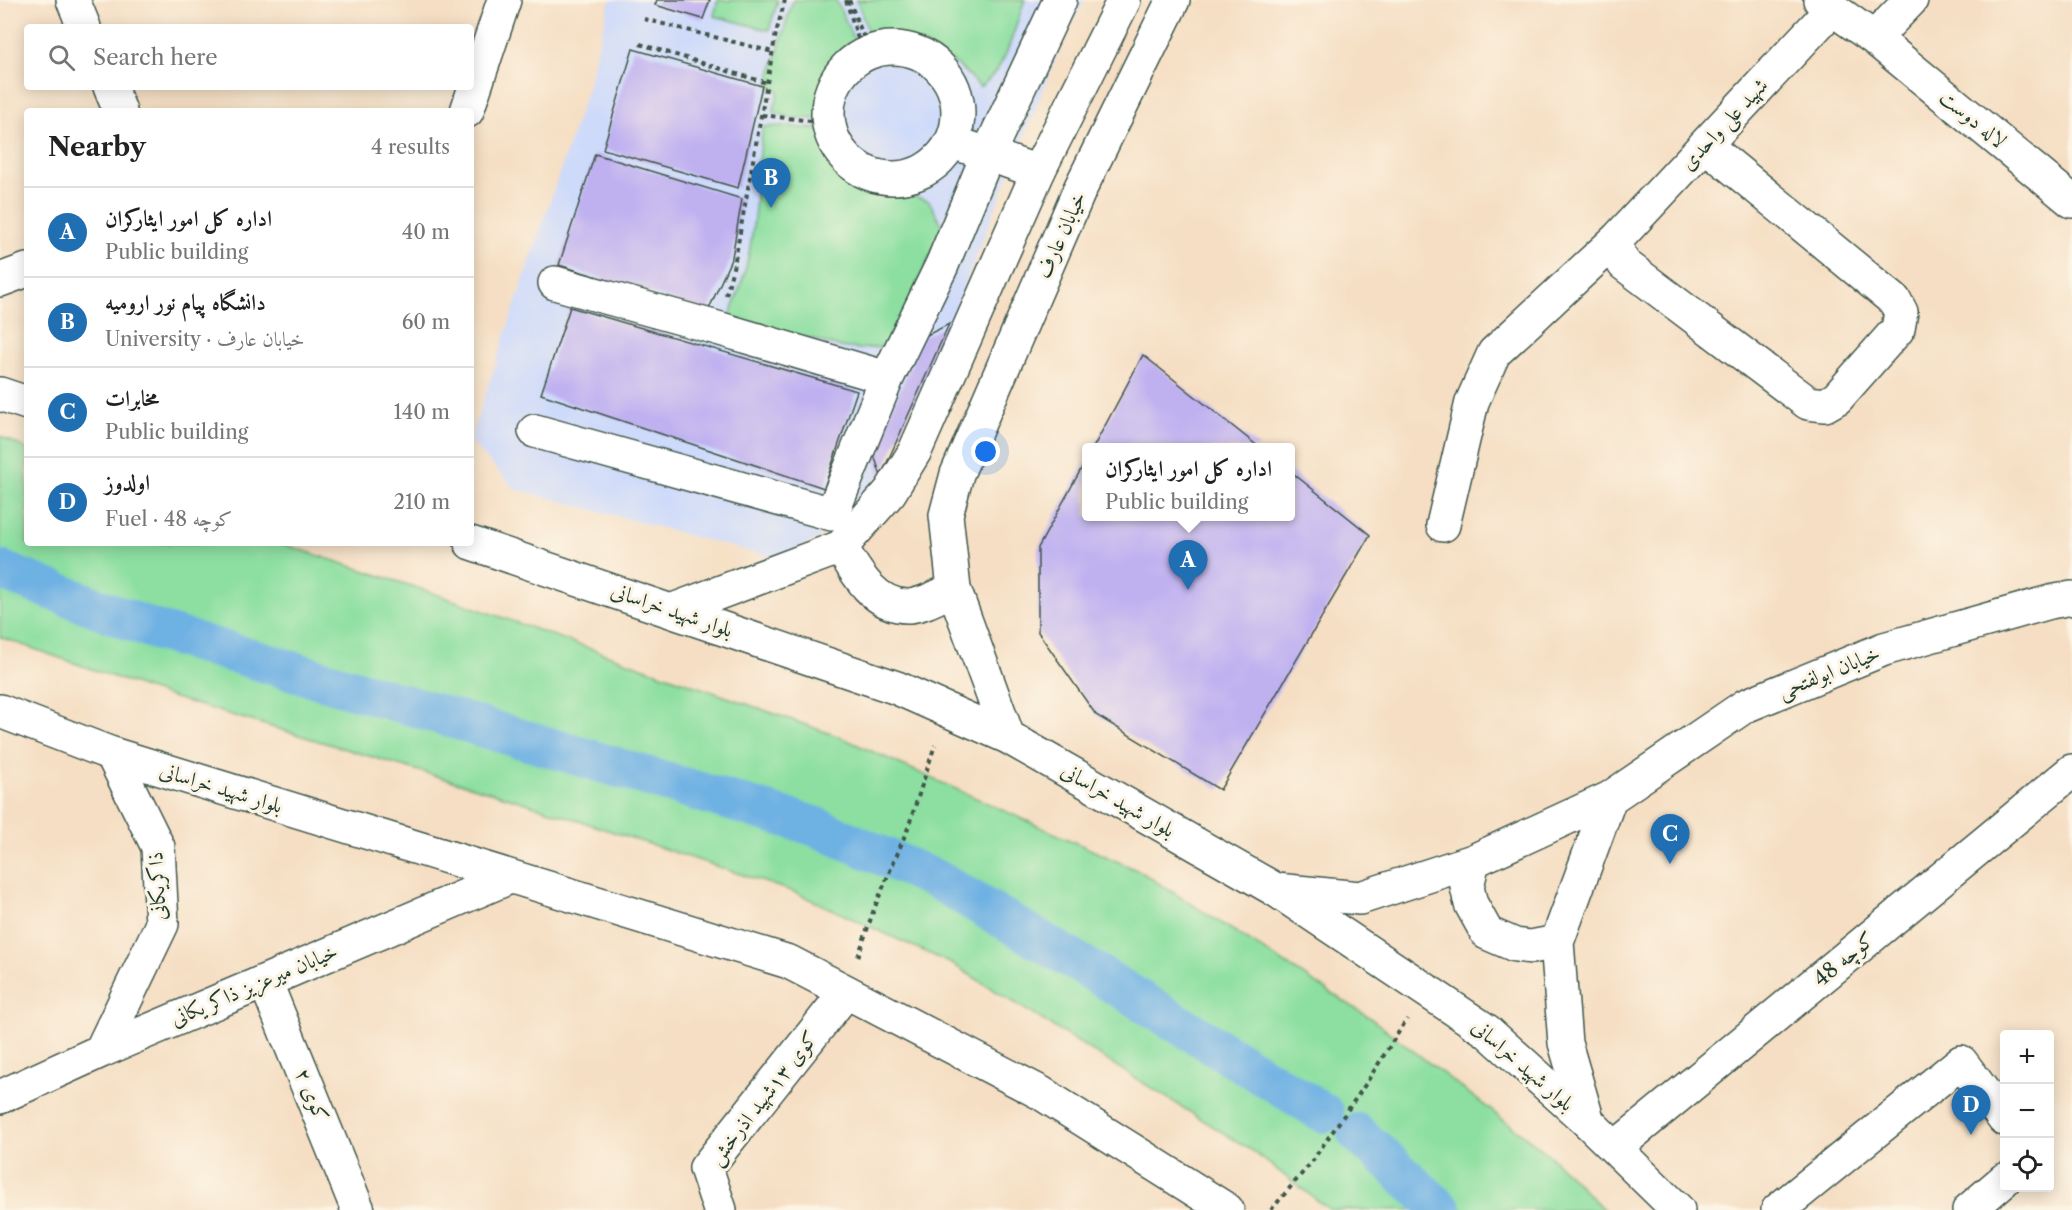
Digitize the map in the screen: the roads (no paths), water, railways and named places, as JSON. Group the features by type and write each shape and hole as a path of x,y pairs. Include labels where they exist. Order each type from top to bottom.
{"street":[{"path":"73,0 83,24"},
{"path":"468,108 504,0"},
{"path":"535,431 832,514 887,378 942,265 988,154 1060,0"},
{"path":"673,610 841,547 891,492 915,452 1039,170 1124,0"},
{"name":"خیابان عارف","path":"1008,737 954,590 946,515 957,474 1080,189 1173,0"},
{"path":"1874,38 1911,0"},
{"name":"لاله دوست","path":"1826,4 1874,38 2072,201"},
{"name":"شهید علی واحدی","path":"1443,525 1472,402 1494,353 1617,239 1705,145 1826,4"},
{"path":"888,48 909,50 929,59 945,74 955,93 958,114 952,141 944,154 928,168 908,177 886,178 866,173 848,161 835,144 828,123 828,102 835,82 849,65 867,54 888,48"},
{"path":"111,90 119,108"},
{"path":"952,141 1027,168 1039,170"},
{"path":"1617,239 1618,253 1623,264 1808,403 1825,405 1836,398 1898,329 1901,312 1895,301 1705,145"},
{"path":"0,280 24,271"},
{"path":"555,283 887,378"},
{"path":"0,394 24,402"},
{"name":"بلوار شهید خراسانی","path":"474,544 897,688 1008,737 1276,890 1488,1030 1616,1148 1678,1210"},
{"path":"841,547 856,573 869,589 885,600 908,606 954,590"},
{"name":"خیابان ابولفتحی","path":"1276,890 1360,898 1473,861 1610,798 1745,706 1884,648 2072,598"},
{"name":"بلوار شهید خراسانی","path":"0,711 112,754 789,962 1041,1093 1227,1210"},
{"name":"ذاکریکانی","path":"101,1051 162,924 158,847 112,754"},
{"name":"کوچه 48","path":"1616,1148 2072,771"},
{"path":"1588,1122 1565,1043 1557,942 1610,798"},
{"path":"1473,861 1467,887 1471,904 1487,933 1515,945 1531,947 1557,942"},
{"name":"خیابان میرعزیز ذاکر یکانی","path":"0,1097 101,1051 510,877"},
{"name":"کوی ۲","path":"265,981 358,1210"},
{"name":"کوی ۱۳شهید اذرخش","path":"720,1210 706,1168 846,992"},
{"path":"1778,1210 1961,1062 2000,1114"},
{"path":"1970,1210 2000,1184"}],"waterway":[{"path":"0,570 155,630 814,826 939,881 1109,981 1324,1113"},
{"path":"1357,1133 1442,1210"}],"place":[{"name":"دانشگاه پیام نور ارومیه","path":"771,208"},
{"name":"اداره کل امور ایثارکران","path":"1188,590"},
{"name":"مخابرات","path":"1670,864"},
{"name":"اولدوز","path":"1971,1135"}]}
